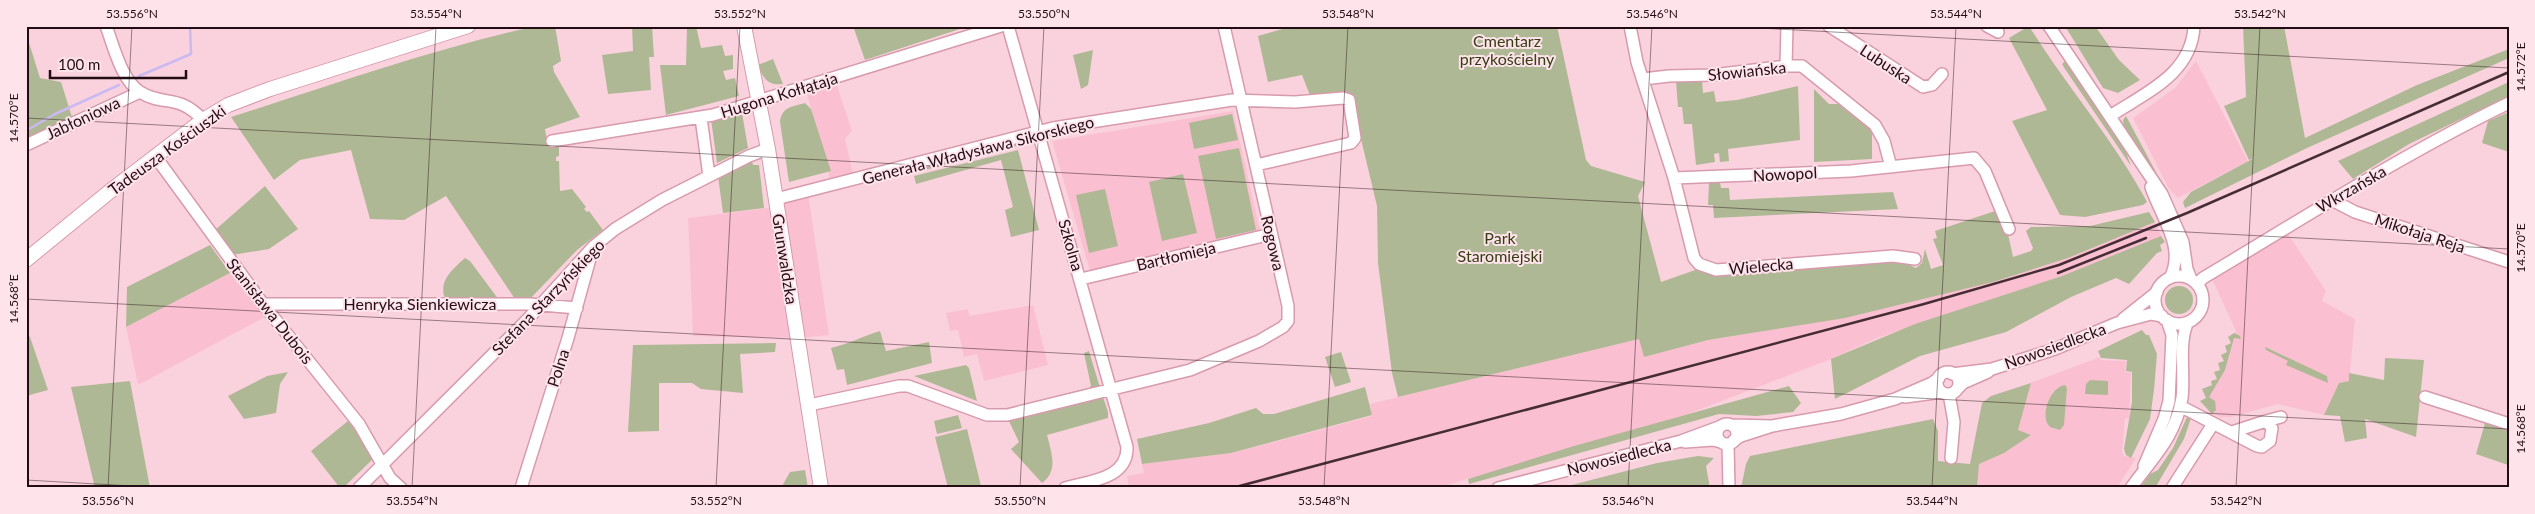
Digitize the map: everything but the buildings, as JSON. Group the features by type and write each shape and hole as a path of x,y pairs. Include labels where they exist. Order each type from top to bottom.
{"main road":[{"name":"Tadeusza Kościuszki","path":"26,260 84,211 203,120 246,97 468,26"},
{"name":"Grunwaldzka","path":"745,28 768,149 821,488"}],"street":[{"path":"106,26 127,76 140,92 186,105 203,120"},
{"name":"Hugona Kołłątaja","path":"552,141 701,118 1001,26"},
{"name":"Szkolna","path":"1008,26 1127,447 1124,464 1110,476 1065,488"},
{"name":"Rogowa","path":"1112,390 1208,363 1274,333 1288,321 1288,306 1224,26"},
{"path":"1630,26 1643,79 1674,178"},
{"path":"1786,66 1787,26"},
{"name":"Lubuska","path":"1829,26 1923,87 1932,85 1942,74"},
{"path":"1987,26 1998,32"},
{"path":"2049,26 2162,194 2181,237 2194,281 2202,292 2203,304 2200,312 2188,322 2177,324 2164,318"},
{"path":"2110,116 2160,83 2177,69 2190,47 2194,26"},
{"name":"Słowiańska","path":"1643,79 1673,75 1713,75 1786,66 1802,66 1875,125 1884,141 1891,167"},
{"name":"Jabłoniowa","path":"26,145 140,92"},
{"name":"Generała Władysława Sikorskiego","path":"776,199 1039,132 1174,108 1241,100 1295,102 1347,98 1351,104 1354,141 1256,165"},
{"name":"Wkrzańska","path":"2194,281 2203,278 2447,133 2509,103"},
{"path":"701,118 709,176"},
{"name":"Stefana Starzyńskiego","path":"359,488 383,466 541,305 593,247 639,213 749,156 768,149"},
{"name":"Stanisława Dubois","path":"155,156 263,304 359,424 383,466 400,488"},
{"name":"Nowopol","path":"1674,178 1891,167 1974,158 1986,171 2009,229"},
{"path":"2145,169 2175,245 2175,267 2170,278"},
{"name":"Wielecka","path":"1674,178 1694,258 1699,264 1716,270 1893,256 1915,259"},
{"name":"Mikołaja Reja","path":"2332,200 2355,212 2509,262"},
{"name":"Bartłomieja","path":"1081,279 1271,234"},
{"name":"Polna","path":"521,488 577,308 593,247"},
{"path":"2140,474 2164,419 2169,401 2172,335 2156,306 2157,292 2163,283 2170,278 2180,276 2194,281"},
{"name":"Nowosiedlecka","path":"2117,323 2157,292"},
{"name":"Henryka Sienkiewicza","path":"263,304 541,305 577,308"},
{"name":"Nowosiedlecka","path":"1681,441 1714,440 1728,442 1772,426 1841,414 1903,397 1950,392 1963,383 1992,370 2048,351 2117,323 2148,314 2164,318"},
{"path":"2131,488 2140,474 2164,446 2180,406 2184,385 2184,335 2188,322"},
{"name":"Nowosiedlecka","path":"1903,397 1933,383 1944,373 1992,370"},
{"path":"1952,374 1958,380 1950,392 1954,422 1952,458"},
{"path":"1939,378 1937,385 1950,392"},
{"path":"808,405 899,386 908,386 987,415 1001,416 1112,390"},
{"path":"2425,397 2509,424"},
{"path":"2180,406 2232,432 2253,445 2262,446 2270,441 2272,428 2266,421"},
{"path":"2232,432 2281,417"},
{"name":"Nowosiedlecka","path":"1498,488 1681,441 1725,424 1772,426"},
{"path":"2172,488 2213,424"},
{"path":"1729,488 1728,442 1737,432 1732,425"},
{"path":"1719,427 1716,435 1728,442"}],"shaded area":[{"path":"2196,61 2248,161 2178,198 2169,189 2133,118 2175,88"},
{"path":"835,80 852,131 845,139 854,177 831,183 806,90"},
{"path":"1233,111 1260,231 1090,271 1052,141"},
{"path":"808,193 829,335 800,338 779,201"},
{"path":"776,207 796,338 693,336 688,218"},
{"path":"2155,222 2161,236 2062,276 1877,338 1831,359 1688,414 1437,488 1129,488 1127,476 1144,473 1142,464 1231,453 1263,445 1372,416 1370,404 1639,339 1644,357 1708,340 1783,328 1993,282 2068,258"},
{"path":"2286,231 2326,291 2322,301 2355,319 2349,381 2339,383 2324,415 2278,404 2231,417 2219,417 2203,404 2224,367 2236,331 2212,279"},
{"path":"230,273 265,317 138,385 126,327"},
{"path":"1033,305 1048,365 984,381 977,354 964,357 958,330 950,331 946,313 968,309 969,316"},
{"path":"2100,357 2100,360 2126,361 2125,372 2131,373 2129,418 2125,418 2122,452 2124,456 2136,458 2117,488 1977,488 1979,464 2004,453 2031,435 2018,430 2031,383"}],"green space":[{"path":"536,26 555,26 561,61 553,66 554,72 580,117 545,129 548,146 559,144 559,156 556,157 556,161 559,161 560,191 572,189 586,207 584,209 587,212 589,211 603,230 577,250 527,302 515,299 446,196 404,220 370,219 351,150 300,160 274,180 231,117 420,56"},
{"path":"632,26 652,26 654,57 649,57 651,90 608,94 602,55 633,51"},
{"path":"696,26 701,48 722,45 725,56 733,55 733,69 723,71 726,80 735,78 739,96 666,115 660,65 686,65 687,28"},
{"path":"853,26 969,26 865,60"},
{"name":"Park Staromiejski","path":"1293,26 1557,26 1586,160 1591,166 1645,182 1638,196 1661,282 1698,269 1723,276 1899,260 1916,268 1922,263 1925,249 1931,269 1943,265 1933,239 1937,238 1935,231 1998,210 2008,234 2013,257 2031,251 2033,248 2026,231 2031,227 2090,226 2149,212 2155,222 2068,258 1993,282 1845,318 1708,340 1644,357 1639,339 1398,397 1392,373 1378,263 1377,206 1350,93 1311,98 1302,75 1268,82 1258,36"},
{"path":"2029,26 2120,157 2147,202 2143,205 2085,217 2060,215 2012,121 2047,110 2009,38"},
{"path":"2065,26 2095,26 2119,60 2140,80 2118,93 2103,88"},
{"path":"2243,26 2284,26 2305,138 2417,85 2509,49 2509,58 2307,148 2185,208 2183,202 2191,192 2256,157 2249,160 2224,106 2246,97"},
{"path":"26,33 40,78 61,82 72,117 26,141"},
{"path":"1093,50 1088,85 1081,89 1073,55"},
{"path":"773,59 783,84 773,84 767,80 758,65"},
{"path":"2066,60 2124,147 2131,166 2065,69 2062,64"},
{"path":"1702,80 1703,93 1714,91 1716,102 1737,100 1798,86 1800,140 1728,149 1729,161 1720,162 1719,153 1714,154 1715,162 1696,165 1692,124 1684,124 1682,107 1678,107 1676,81"},
{"path":"2509,82 2509,96 2409,144 2353,179 2338,161"},
{"path":"1814,89 1829,104 1838,104 1869,128 1872,133 1872,159 1814,162"},
{"path":"805,103 811,109 831,171 789,182 780,122 781,117 785,110"},
{"path":"2509,112 2509,152 2482,143 2488,121"},
{"path":"742,113 748,148 717,163 711,119"},
{"path":"1232,114 1238,140 1194,149 1189,123"},
{"path":"2126,116 2157,174 2156,177 2124,129 2123,120"},
{"path":"1024,141 1025,144 917,172 917,168"},
{"path":"1239,148 1256,230 1216,239 1198,156"},
{"path":"1018,150 1039,230 1011,237 1005,210 1013,207 1001,160 916,184 914,176"},
{"path":"752,161 753,165 759,165 764,208 723,213 718,176"},
{"path":"1183,174 1197,233 1162,241 1149,182"},
{"path":"1709,183 1720,183 1721,188 1729,188 1730,200 1893,192 1898,209 1714,218 1713,205 1708,205"},
{"path":"265,186 298,229 269,249 232,255 214,231"},
{"path":"1105,189 1118,246 1089,253 1076,195"},
{"path":"2161,236 2165,242 2160,245 2162,251 2157,253 2129,284 2116,278 2071,297 2006,332 1920,356 1835,399 1831,359 1915,324 2062,276"},
{"path":"210,245 230,273 126,327 127,287"},
{"path":"465,258 470,261 499,300 451,301 444,296 444,284 448,275"},
{"path":"2179,286 2189,290 2193,300 2189,310 2179,314 2169,310 2165,300 2169,290"},
{"path":"2142,330 2146,335 2149,335 2157,354 2154,390 2150,419 2131,458 2126,455 2124,449 2132,402 2132,372 2126,371 2127,360 2101,358 2098,351"},
{"path":"880,331 886,351 929,342 932,363 847,385 844,369 837,370 831,348"},
{"path":"26,333 30,337 48,390 26,396"},
{"path":"2234,333 2240,336 2241,339 2234,338 2225,370 2209,397 2215,401 2216,410 2212,414 2200,401 2206,398 2202,389 2212,385 2211,381 2217,379 2214,372 2220,370 2218,363 2224,361 2221,355 2227,352 2225,346 2231,343 2228,337"},
{"path":"776,343 775,352 740,354 743,393 701,389 692,383 659,383 659,431 628,432 633,345"},
{"path":"2265,347 2327,376 2328,383 2286,365 2288,361 2266,350"},
{"path":"1089,351 1101,391 1058,398 1056,396 1091,386 1084,353"},
{"path":"1341,352 1351,382 1335,387 1325,357"},
{"path":"2385,358 2424,360 2416,437 2365,419 2367,438 2345,442 2340,416 2324,415 2339,383 2349,381 2349,373 2384,380"},
{"path":"966,365 969,368 977,401 914,376"},
{"path":"288,372 280,384 276,413 244,419 228,396 267,376"},
{"path":"2090,380 2108,381 2108,395 2085,394 2086,384"},
{"path":"130,381 150,488 95,488 71,387"},
{"path":"2031,383 2018,430 2031,435 2004,453 1979,464 1977,488 1741,488 1746,464 1750,456 1933,419 1938,431 1938,461 1970,464 1982,403 1991,396"},
{"path":"2065,385 2067,388 2064,425 2060,430 2050,427 2047,423 2046,412 2052,395 2056,390"},
{"path":"1789,386 1801,403 1793,412 1756,416 1719,414 1469,484 1468,479 1574,446"},
{"path":"1365,387 1372,415 1231,453 1142,464 1137,439 1209,423 1256,408 1263,414 1274,414"},
{"path":"1103,397 1108,418 1047,435 1052,454 1052,467 1051,473 1042,483 1011,449 1019,442 1008,419"},
{"path":"958,415 962,428 937,434 934,421"},
{"path":"2187,417 2191,418 2184,439 2155,488 2140,488 2150,474 2158,470 2173,448"},
{"path":"348,421 375,457 343,488 340,488 311,451"},
{"path":"2485,423 2509,430 2508,465 2476,454"},
{"path":"967,429 981,486 948,488 935,437"},
{"path":"1698,456 1714,458 1706,466 1710,488 1560,488 1657,463"},
{"path":"805,470 808,488 781,488 790,472"}],"waterway":[{"path":"139,76 191,54 190,26"},
{"path":"29,129 55,114 119,85"}],"railway":[{"path":"1232,488 1924,304 2059,265 2187,213 2509,72"},
{"path":"2058,273 2146,238"}],"park label":[{"name":"Cmentarz przykościelny","path":"1507,50"}]}
